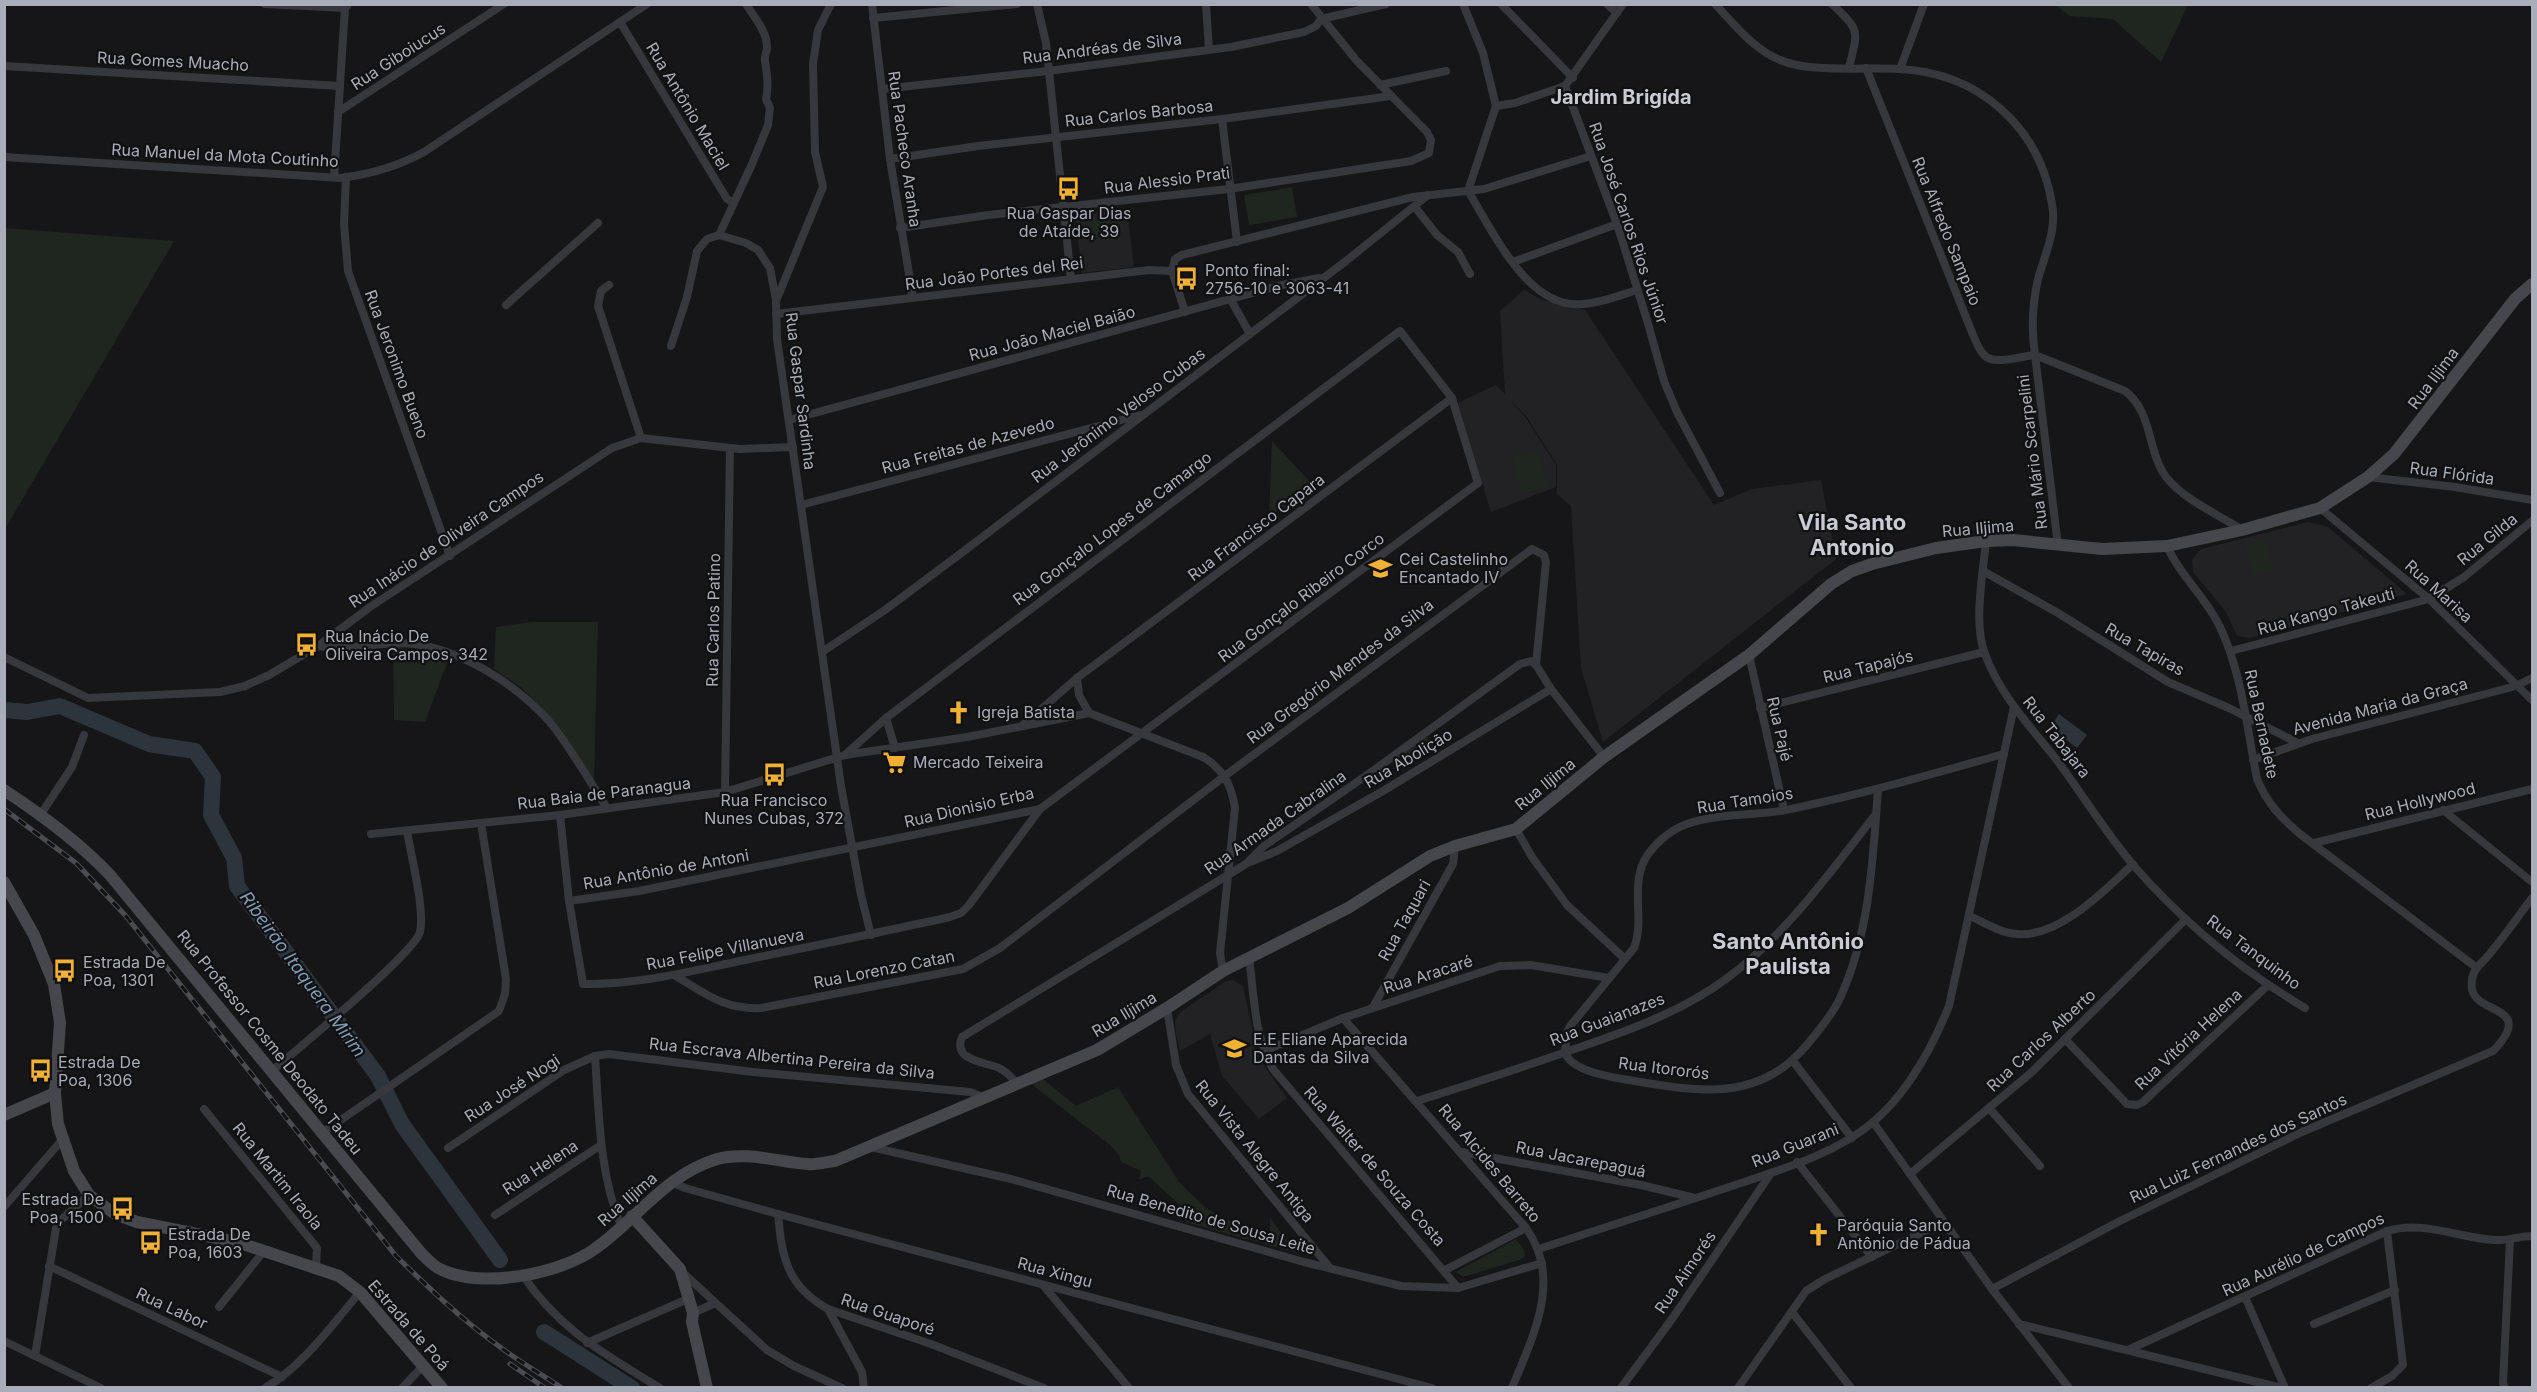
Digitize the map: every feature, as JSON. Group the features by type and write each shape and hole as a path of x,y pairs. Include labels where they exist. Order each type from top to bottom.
{"main road":[{"name":"Rua Iljima","path":"522,1274 557,1266 596,1248 671,1182 716,1159 743,1157 811,1164 835,1161 1097,1050 1223,971 1348,908 1430,856 1455,846 1516,829 1605,757 1749,655 1831,584 1852,571 1936,548 1986,541 2013,540 2102,549 2167,546 2242,530 2320,508 2368,477 2394,454 2515,299 2532,284"},
{"name":"Rua Professor Cosme Deodato Tadeu","path":"4,790 41,814 92,856 110,875 421,1253 441,1270 481,1280 522,1274"},
{"name":"Estrada de Poá","path":"4,882 30,927 54,984 60,1023 55,1093 62,1140 74,1171 89,1195 115,1214 137,1222 206,1234 339,1276 360,1292 442,1388"},
{"path":"4,1115 55,1093"},
{"path":"632,1216 676,1265 693,1317 707,1388"},
{"path":"676,1265 673,1269 687,1315 693,1317"}],"street":[{"path":"265,4 346,6 334,177"},
{"name":"Rua Giboiucus","path":"338,112 504,4"},
{"name":"Rua Manuel da Mota Coutinho","path":"4,156 334,177 346,177 396,166 418,155 648,4"},
{"name":"Rua Gaspar Sardinha","path":"831,4 818,30 813,57 815,152 823,187 776,301 776,314 777,339 822,652 841,756 853,848"},
{"name":"Rua Pacheco Aranha","path":"872,4 890,159 913,298"},
{"path":"873,18 1017,4"},
{"path":"1037,4 1044,25 1071,279"},
{"path":"1206,4 1209,50"},
{"path":"1311,4 1321,19 1392,96"},
{"name":"Rua Andréas de Silva","path":"882,88 1209,50 1304,32 1316,26 1321,19 1386,4"},
{"path":"1463,4 1480,43 1496,106 1468,191"},
{"path":"1501,4 1573,78"},
{"path":"1607,4 1617,13"},
{"path":"1496,106 1515,103 1565,86 1573,78 1623,4"},
{"name":"Rua Mário Scarpelini","path":"1715,4 1770,56 1801,66 1900,69 1949,78 1985,94 2021,130 2039,161 2052,205 2051,236 2032,309 2035,355 2058,546"},
{"path":"1832,4 1853,25 1855,31 1849,68"},
{"path":"1900,69 1924,4"},
{"path":"719,235 752,164 770,117 770,108 766,99 768,89 764,56 767,50 766,41 751,6"},
{"name":"Rua Antônio Maciel","path":"620,22 727,199 733,203"},
{"name":"Rua Gomes Muacho","path":"4,66 340,86"},
{"name":"Rua Alfredo Sampaio","path":"1866,68 1969,326 1983,355 1989,359 2000,360 2035,355"},
{"path":"1380,85 1446,71"},
{"name":"Rua José Carlos Rios Júnior","path":"1565,86 1617,224 1664,381 1677,412 1720,493"},
{"name":"Rua Carlos Barbosa","path":"890,159 1392,96"},
{"name":"Rua Alessio Prati","path":"900,228 1229,189 1425,157 1431,148 1431,140 1427,132 1392,96"},
{"path":"1222,119 1237,242"},
{"path":"1185,312 1172,271 1173,262 1178,256 1428,195 1499,185 1591,156"},
{"name":"Rua Jeronimo Bueno","path":"346,177 344,224 348,271 450,556"},
{"path":"1468,191 1513,262 1530,285 1542,295 1564,303 1583,304 1637,290"},
{"name":"Rua Jerônimo Veloso Cubas","path":"822,652 885,610 1250,334 1428,195"},
{"path":"1415,207 1437,235 1458,252 1470,274"},
{"path":"506,305 598,223"},
{"path":"1513,262 1617,224"},
{"path":"671,346 687,297 697,251 707,239 719,235 746,243 761,253 770,268 776,301"},
{"name":"Rua João Portes del Rei","path":"776,314 1161,269 1172,271"},
{"name":"Rua João Maciel Baião","path":"789,420 1278,286 1323,277"},
{"path":"609,285 601,291 598,306 641,438"},
{"path":"1231,300 1250,334"},
{"name":"Rua Gonçalo Lopes de Camargo","path":"841,756 886,718 1401,331 1452,398"},
{"path":"2035,355 2125,391 2133,397 2146,422 2167,478 2184,493 2242,530"},
{"name":"Rua Gonçalo Ribeiro Corco","path":"1142,734 1478,483 1452,398"},
{"name":"Rua Francisco Capara","path":"1023,725 1077,678 1452,398"},
{"name":"Rua Freitas de Azevedo","path":"801,505 1143,414"},
{"name":"Rua Inácio de Oliveira Campos","path":"4,657 88,698 220,692 245,686 269,675 318,646 370,607 612,448 641,438 730,448 793,447"},
{"name":"Rua Carlos Patino","path":"725,792 730,448"},
{"name":"Rua Flórida","path":"2368,477 2455,487 2532,500"},
{"name":"Rua Marisa","path":"2320,508 2429,600 2532,700"},
{"name":"Rua Gilda","path":"2429,600 2464,577 2532,521"},
{"name":"Rua Tabajara","path":"1986,541 1980,629 1984,652 1996,679 2014,707 2066,772 2133,864 2186,919"},
{"name":"Rua Bernadete","path":"2167,546 2178,569 2206,603 2231,651 2257,779 2264,798 2276,814 2477,968"},
{"name":"Rua Gregório Mendes da Silva","path":"1226,776 1532,549 1544,555 1546,562 1536,665"},
{"name":"Rua Tapiras","path":"1983,571 2058,613 2168,682 2244,715 2298,743"},
{"name":"Rua Kango Takeuti","path":"2231,651 2429,600"},
{"path":"318,646 336,648 376,643 416,644 448,652 483,670 514,689 549,722 607,808"},
{"name":"Rua Tapajós","path":"1760,708 1984,652"},
{"name":"Rua Pajé","path":"1749,655 1784,810"},
{"name":"Rua Armada Cabralina","path":"1017,1084 1001,1069 965,1056 960,1043 962,1037 1246,864 1264,846 1370,773 1520,664 1531,661 1536,665"},
{"path":"1536,665 1551,689 1605,757"},
{"path":"1077,678 1079,695 1089,713"},
{"name":"Avenida Maria da Graça","path":"2253,760 2298,743 2516,686 2532,678"},
{"name":"Rua Abolição","path":"1246,864 1277,851 1374,796 1551,689"},
{"name":"Rua Guarani","path":"1539,1249 1772,1172 1852,1138 1873,1122 1911,1080 1939,1030 1949,1006 2014,707"},
{"path":"841,756 967,737 1089,713 1203,757 1215,764 1226,776 1232,789 1235,808 1220,953 1223,971"},
{"path":"886,718 895,748"},
{"name":"Rua Dionisio Erba","path":"853,848 1040,809 1142,734"},
{"path":"41,814 72,767 84,735"},
{"name":"Rua Tamoios","path":"1565,1053 1567,1032 1625,959 1638,937 1638,879 1645,859 1668,834 1687,824 1784,810 1878,789 2004,754"},
{"name":"Rua Baia de Paranagua","path":"371,834 560,816 725,792 784,776 841,756"},
{"name":"Rua Lorenzo Catan","path":"674,975 721,1004 743,1009 761,1008 963,969 1000,948 1226,776"},
{"name":"Rua Itororós","path":"1565,1053 1571,1062 1586,1070 1658,1085 1693,1089 1742,1086 1764,1078 1793,1061 1834,1010 1851,971 1860,941 1866,904 1878,789"},
{"name":"Rua Hollywood","path":"2314,843 2532,789"},
{"name":"Rua Felipe Villanueva","path":"570,901 583,984 627,982 674,975 871,935 961,913 1040,809"},
{"path":"2443,810 2532,882"},
{"name":"Rua Guaianazes","path":"1417,1101 1565,1053 1658,1019 1725,979 1791,920 1876,814"},
{"name":"Rua Antônio de Antoni","path":"560,816 570,901 639,891 853,848"},
{"path":"322,1133 499,1011 505,994 506,979 481,823"},
{"path":"1516,829 1532,857 1567,905 1625,959"},
{"path":"272,1071 410,949 420,932 420,912 406,831"},
{"name":"Rua Taquari","path":"1373,1007 1453,864 1455,846"},
{"path":"853,848 871,935"},
{"path":"1970,916 2015,934 2027,935 2058,924 2087,905 2133,864"},
{"path":"2477,968 2532,898"},
{"name":"Rua Tanquinho","path":"2186,919 2267,986 2305,1008"},
{"name":"Rua Carlos Alberto","path":"1910,1174 1989,1108 2065,1039 2186,919"},
{"name":"Rua Walter de Souza Costa","path":"1249,957 1264,1052 1273,1070 1458,1288"},
{"name":"Rua Aracaré","path":"1264,1052 1373,1007 1500,966 1531,964 1609,978"},
{"name":"Rua Luiz Fernandes dos Santos","path":"1992,1289 2118,1222 2252,1155 2367,1103 2493,1051 2514,1027 2513,1020 2509,1014 2475,996 2472,981 2477,968"},
{"name":"Rua Vitória Helena","path":"2065,1039 2127,1104 2137,1105 2143,1102 2267,986"},
{"name":"Rua Vista Alegre Antiga","path":"1167,1008 1176,1065 1188,1094 1330,1268"},
{"name":"Rua Alcides Barreto","path":"1343,1018 1526,1228 1539,1249 1544,1282 1542,1303 1531,1341 1512,1388"},
{"name":"Rua Escrava Albertina Pereira da Silva","path":"595,1056 625,1054 753,1072 970,1092 986,1098"},
{"path":"595,1056 601,1145 615,1212 621,1226"},
{"name":"Rua José Nogi","path":"448,1148 564,1070 595,1056"},
{"path":"1793,1061 1852,1138"},
{"path":"1989,1108 2040,1166"},
{"name":"Rua Martim Iraola","path":"204,1109 317,1248 316,1267"},
{"path":"1873,1122 1992,1289 2069,1388"},
{"path":"4,1208 62,1140"},
{"name":"Rua Helena","path":"495,1215 601,1145"},
{"name":"Rua Benedito de Sousa Leite","path":"871,1147 1011,1179 1401,1286 1458,1288 1542,1263"},
{"name":"Rua Jacarepaguá","path":"1461,1152 1641,1185 1696,1198"},
{"path":"1797,1162 1872,1257"},
{"name":"Rua Aimorés","path":"1621,1388 1672,1319 1772,1172"},
{"name":"Rua Xingu","path":"671,1182 778,1214 1432,1388"},
{"path":"35,1356 56,1228 61,1220 89,1195"},
{"name":"Rua Guaporé","path":"778,1214 782,1249 789,1273 798,1286 814,1301 828,1309 931,1344 1044,1388"},
{"path":"1740,1387 1806,1291 1826,1278 1944,1222"},
{"name":"Rua Aurélio de Campos","path":"2128,1350 2387,1231 2416,1226 2474,1238 2510,1240 2532,1236"},
{"path":"1445,1270 1526,1228"},
{"path":"2370,1388 2392,1376 2403,1365 2387,1231"},
{"path":"2505,1388 2503,1383 2510,1240"},
{"path":"219,1307 264,1251"},
{"path":"676,1265 767,1350 794,1366 842,1388"},
{"name":"Rua Labor","path":"49,1266 282,1377"},
{"path":"522,1274 542,1303 587,1343 660,1388"},
{"path":"1042,1284 1129,1388"},
{"path":"2314,1324 2395,1290"},
{"path":"266,1388 282,1377 313,1348 360,1292"},
{"path":"2245,1298 2283,1388"},
{"path":"587,1343 683,1301"},
{"path":"693,1317 715,1303"},
{"path":"828,1309 862,1372 864,1388"},
{"path":"1792,1312 1851,1388"},
{"path":"2019,1324 2283,1388"},
{"path":"4,1341 100,1388"},
{"path":"402,1388 423,1365"}],"shaded area":[{"path":"2055,5 2188,5 2161,62 2113,19 2070,16"},
{"path":"1292,187 1297,217 1249,225 1244,195"},
{"path":"1127,209 1134,267 1082,273 1075,215"},
{"path":"1122,215 1124,232 1092,236 1090,219"},
{"path":"4,228 174,241 5,529"},
{"path":"1524,290 1542,300 1585,310 1714,505 1752,489 1821,480 1836,559 1603,742 1581,668 1571,506 1557,494 1557,465 1527,417 1510,400 1526,418 1556,465 1556,487 1491,512 1458,403 1496,385 1505,394 1500,311"},
{"path":"1272,441 1314,486 1269,517"},
{"path":"1537,450 1548,486 1523,494 1512,458"},
{"path":"2308,522 2328,527 2407,594 2250,638 2237,636 2226,612 2193,572 2192,560 2201,549"},
{"path":"2265,539 2274,570 2254,576 2245,544"},
{"path":"532,622 598,622 594,781 543,710 522,688 494,669 496,627"},
{"path":"393,646 449,658 425,722 394,720"},
{"path":"2059,714 2087,735 2077,748 2050,728"},
{"path":"1426,736 1435,748 1405,769 1396,757"},
{"name":"E.E Eliane Aparecida Dantas da Silva","path":"1233,980 1243,986 1259,1059 1287,1098 1259,1119 1222,1076 1210,1034 1180,1051 1176,1034 1175,1021 1179,1013 1226,981"},
{"path":"1043,1079 1076,1106 1118,1087 1179,1182 1206,1208 1264,1240 1270,1238 1270,1218 1297,1253 1185,1222 1187,1214 1184,1209 1148,1176 1139,1180 1141,1171 1121,1162 1119,1155 1110,1145 1031,1084"},
{"path":"1516,1239 1524,1250 1525,1256 1519,1260 1463,1277 1456,1272"}],"waterway":[{"name":"Ribeirão Itaquera Mirim","path":"4,710 27,712 60,706 149,744 195,751 213,777 211,815 234,858 237,886 378,1076 402,1124 500,1260"},
{"name":"Ribeirão Itaquera Mirim","path":"544,1332 632,1388"}],"railway":[{"path":"4,809 76,863 125,915 396,1256 472,1326 562,1388"},
{"path":"510,1364 545,1388"}],"place":[{"name":"Rua Gaspar Dias de Ataíde, 39","path":"1069,188"},
{"name":"Ponto final: 2756-10 e 3063-41","path":"1187,279"},
{"name":"Cei Castelinho Encantado IV","path":"1381,568"},
{"name":"Rua Inácio De Oliveira Campos, 342","path":"307,645"},
{"name":"Igreja Batista","path":"959,712"},
{"name":"Mercado Teixeira","path":"895,762"},
{"name":"Rua Francisco Nunes Cubas, 372","path":"774,775"},
{"name":"Estrada De Poa, 1301","path":"65,971"},
{"name":"E.E Eliane Aparecida Dantas da Silva","path":"1235,1048"},
{"name":"Estrada De Poa, 1306","path":"40,1071"},
{"name":"Estrada De Poa, 1500","path":"122,1208"},
{"name":"Paróquia Santo Antônio de Pádua","path":"1819,1234"},
{"name":"Estrada De Poa, 1603","path":"150,1243"}],"district":[{"name":"Jardim Brigída","path":"1621,97"},
{"name":"Vila Santo Antonio","path":"1852,534"},
{"name":"Santo Antônio Paulista","path":"1788,954"}]}
